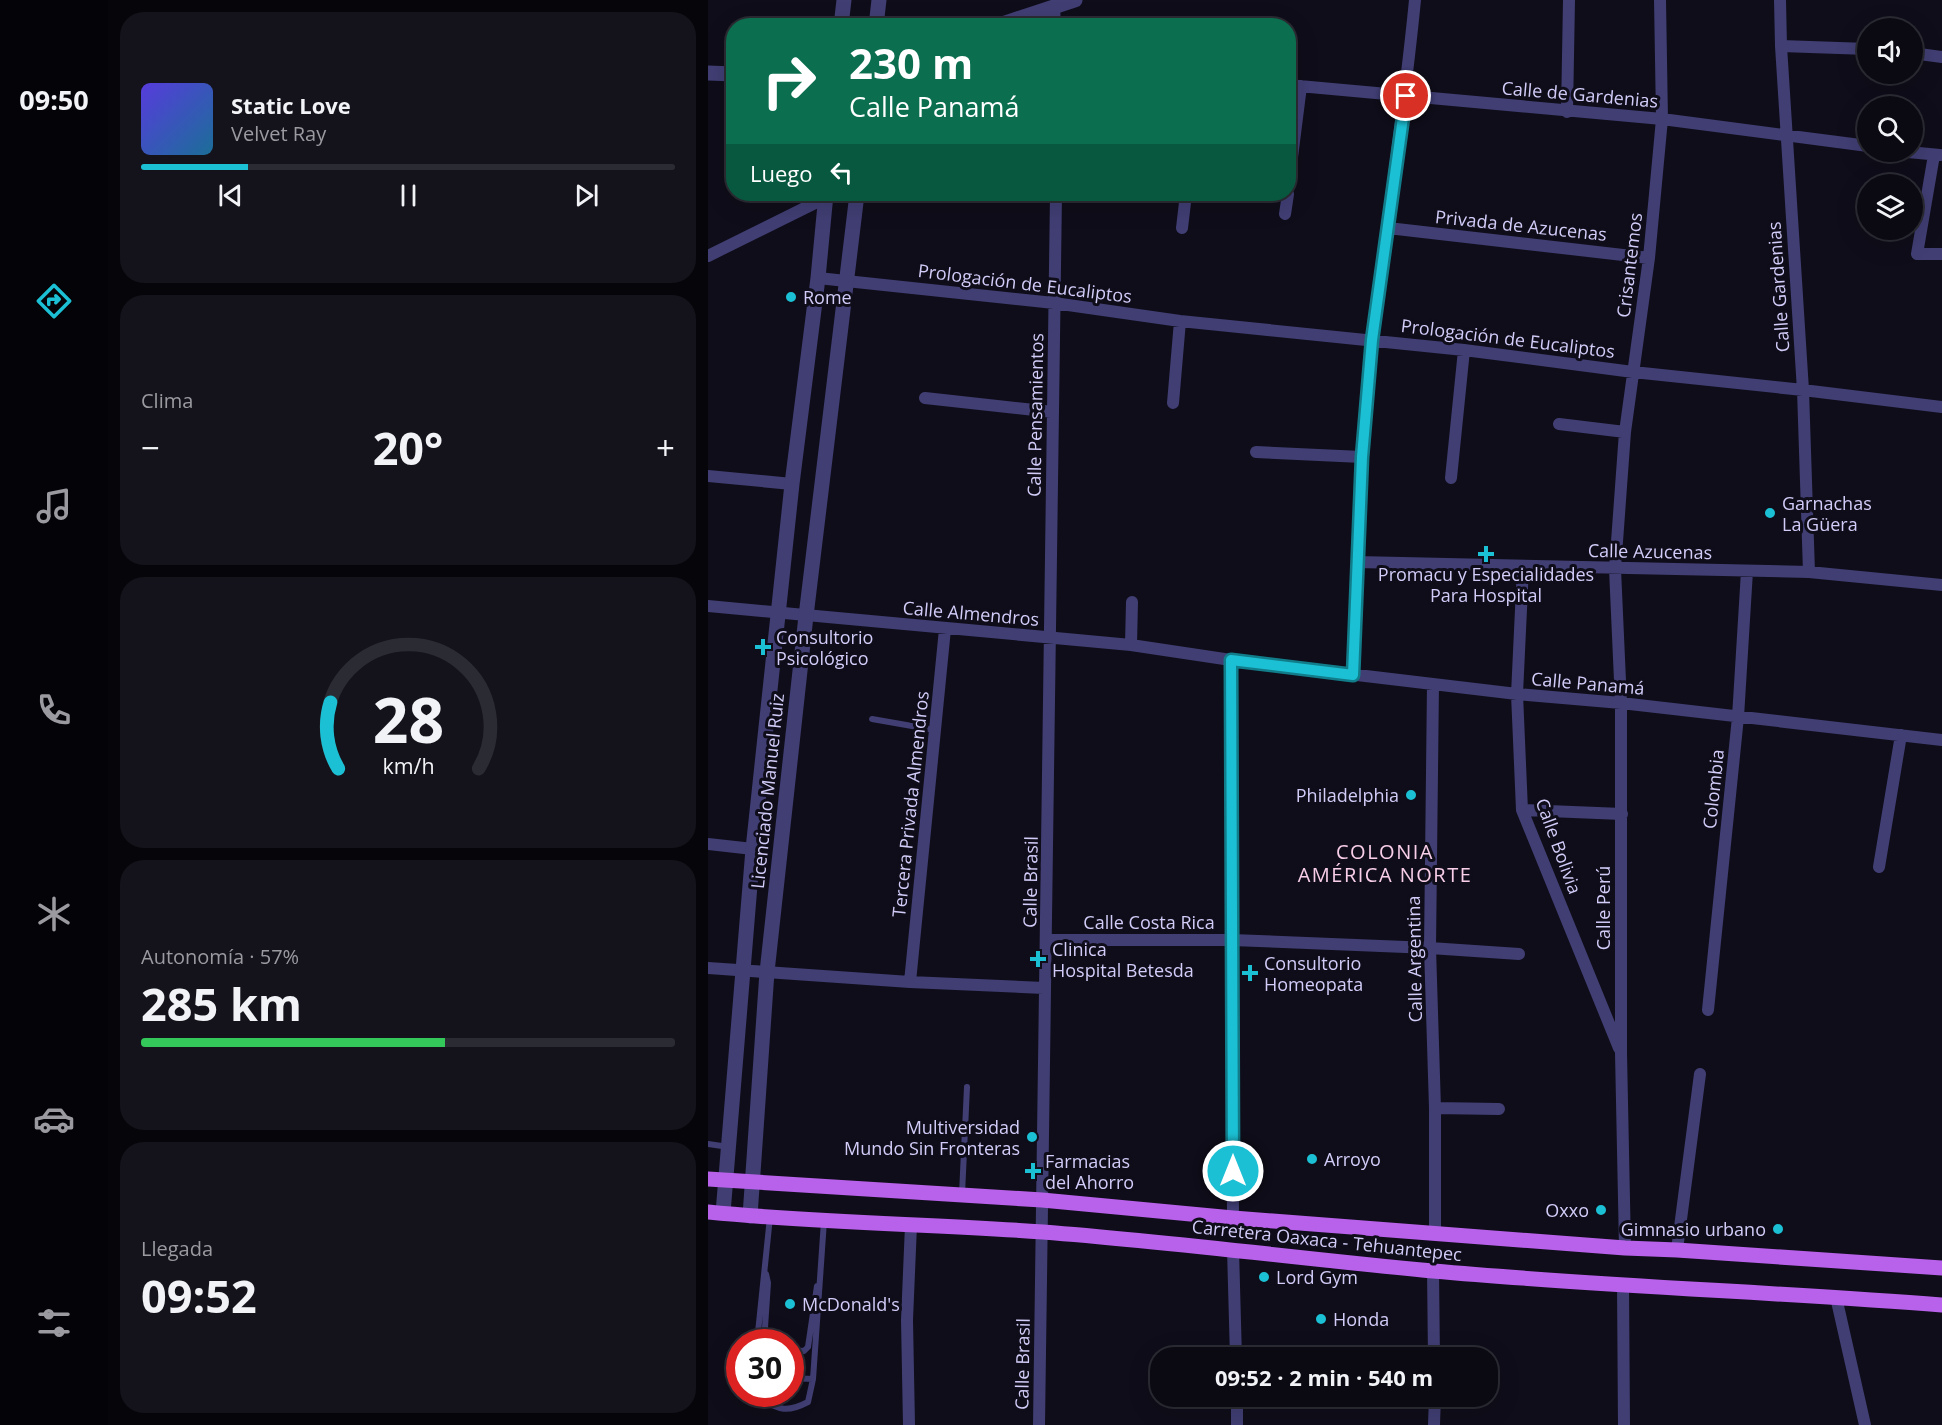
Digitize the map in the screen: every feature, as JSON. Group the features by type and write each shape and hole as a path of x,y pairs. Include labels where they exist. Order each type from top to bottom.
{"main road":[{"name":"Carretera Oaxaca - Tehuantepec","path":"708,1179 1042,1200 1233,1218 1625,1248 1942,1268"},
{"name":"Carretera Oaxaca - Tehuantepec","path":"715,1213 1042,1232 1233,1249 1433,1271 1942,1305"}],"street":[{"path":"842,18 844,0"},
{"path":"877,18 879,0"},
{"path":"1019,18 1075,0"},
{"path":"1353,675 1362,457 1372,340 1406,96 1415,0"},
{"path":"1567,112 1569,0"},
{"name":"Crisantemos","path":"1615,569 1625,432 1649,258 1662,119 1660,0"},
{"name":"Calle Gardenias","path":"1780,0 1786,135 1803,390 1809,572"},
{"path":"1054,6 1055,18"},
{"path":"1781,46 1857,49"},
{"path":"1923,54 1942,57"},
{"path":"708,72 726,73"},
{"name":"Calle de Gardenias","path":"1296,86 1662,119 1857,145"},
{"path":"1923,154 1938,155 1917,254 1942,254"},
{"path":"708,256 815,201"},
{"name":"Licenciado Manuel Ruiz","path":"715,1213 727,1180 753,849 792,484 818,278 825,201"},
{"name":"Licenciado Manuel Ruiz","path":"750,1216 767,972 806,616 856,201"},
{"name":"Calle Pensamientos","path":"1050,638 1056,201"},
{"path":"1182,228 1185,201"},
{"path":"1285,214 1287,201"},
{"name":"Privada de Azucenas","path":"1388,228 1649,258"},
{"name":"Prologación de Eucaliptos","path":"818,278 1054,303 1180,321 1464,350 1633,372 1942,407"},
{"path":"1173,403 1180,321"},
{"path":"1451,478 1464,350"},
{"path":"925,398 1053,412"},
{"path":"1559,424 1625,432"},
{"path":"1256,452 1362,457"},
{"path":"708,476 792,484"},
{"name":"Calle Azucenas","path":"1357,562 1809,572 1942,585"},
{"name":"Calle Bolivia","path":"1523,567 1517,694 1522,810 1621,1053"},
{"name":"Calle Perú","path":"1615,569 1621,703 1621,1053 1625,1248"},
{"name":"Colombia","path":"1708,1010 1738,717 1747,571"},
{"path":"1131,645 1132,602"},
{"name":"Calle Almendros","path":"708,606 1131,645 1231,660"},
{"name":"Tercera Privada Almendros","path":"910,982 945,629"},
{"name":"Calle Brasil","path":"1039,1425 1050,638"},
{"path":"1231,660 1233,1218"},
{"name":"Calle Panamá","path":"1231,660 1517,694 1621,703 1942,740"},
{"name":"Calle Argentina","path":"1433,684 1430,948 1436,1108 1435,1233"},
{"path":"1879,867 1901,735"},
{"path":"1522,810 1622,814"},
{"path":"708,844 753,849"},
{"name":"Calle Costa Rica","path":"1047,940 1232,940 1519,954"},
{"path":"708,968 910,982 1044,988"},
{"path":"1677,1250 1700,1074"},
{"path":"1436,1108 1499,1109"},
{"path":"909,1425 907,1320 911,1225"},
{"path":"1233,1249 1236,1347"},
{"path":"1433,1271 1434,1347"},
{"path":"1623,1285 1624,1425"},
{"path":"1836,1297 1865,1425"},
{"path":"1237,1407 1237,1425"},
{"path":"1434,1425 1435,1407"}],"lane":[{"path":"872,719 935,730"},
{"path":"962,1195 967,1087"},
{"path":"708,1144 729,1147"},
{"path":"758,1329 770,1217"},
{"path":"804,1404 808,1402 813,1379 824,1220"},
{"path":"764,1270 768,1283 765,1329"},
{"path":"804,1351 808,1347 814,1293 819,1283"},
{"path":"804,1379 813,1379"},
{"path":"774,1407 794,1410 799,1407"}],"place":[{"name":"Rome","path":"791,297"},
{"name":"Garnachas La Güera","path":"1770,513"},
{"name":"Promacu y Especialidades Para Hospital","path":"1486,554"},
{"name":"Consultorio Psicológico","path":"763,647"},
{"name":"Philadelphia","path":"1411,795"},
{"name":"Clinica Hospital Betesda","path":"1038,959"},
{"name":"Consultorio Homeopata","path":"1250,973"},
{"name":"Multiversidad Mundo Sin Fronteras","path":"1032,1137"},
{"name":"Arroyo","path":"1312,1159"},
{"name":"Farmacias del Ahorro","path":"1033,1171"},
{"name":"Oxxo","path":"1601,1210"},
{"name":"Gimnasio urbano","path":"1778,1229"},
{"name":"Lord Gym","path":"1264,1277"},
{"name":"McDonald's","path":"790,1304"},
{"name":"Honda","path":"1321,1319"}],"district":[{"name":"COLONIA AMÉRICA NORTE","path":"1385,862"}],"route":[{"path":"1233,1171 1231,660 1353,675 1362,457 1372,340 1406,96"}]}
